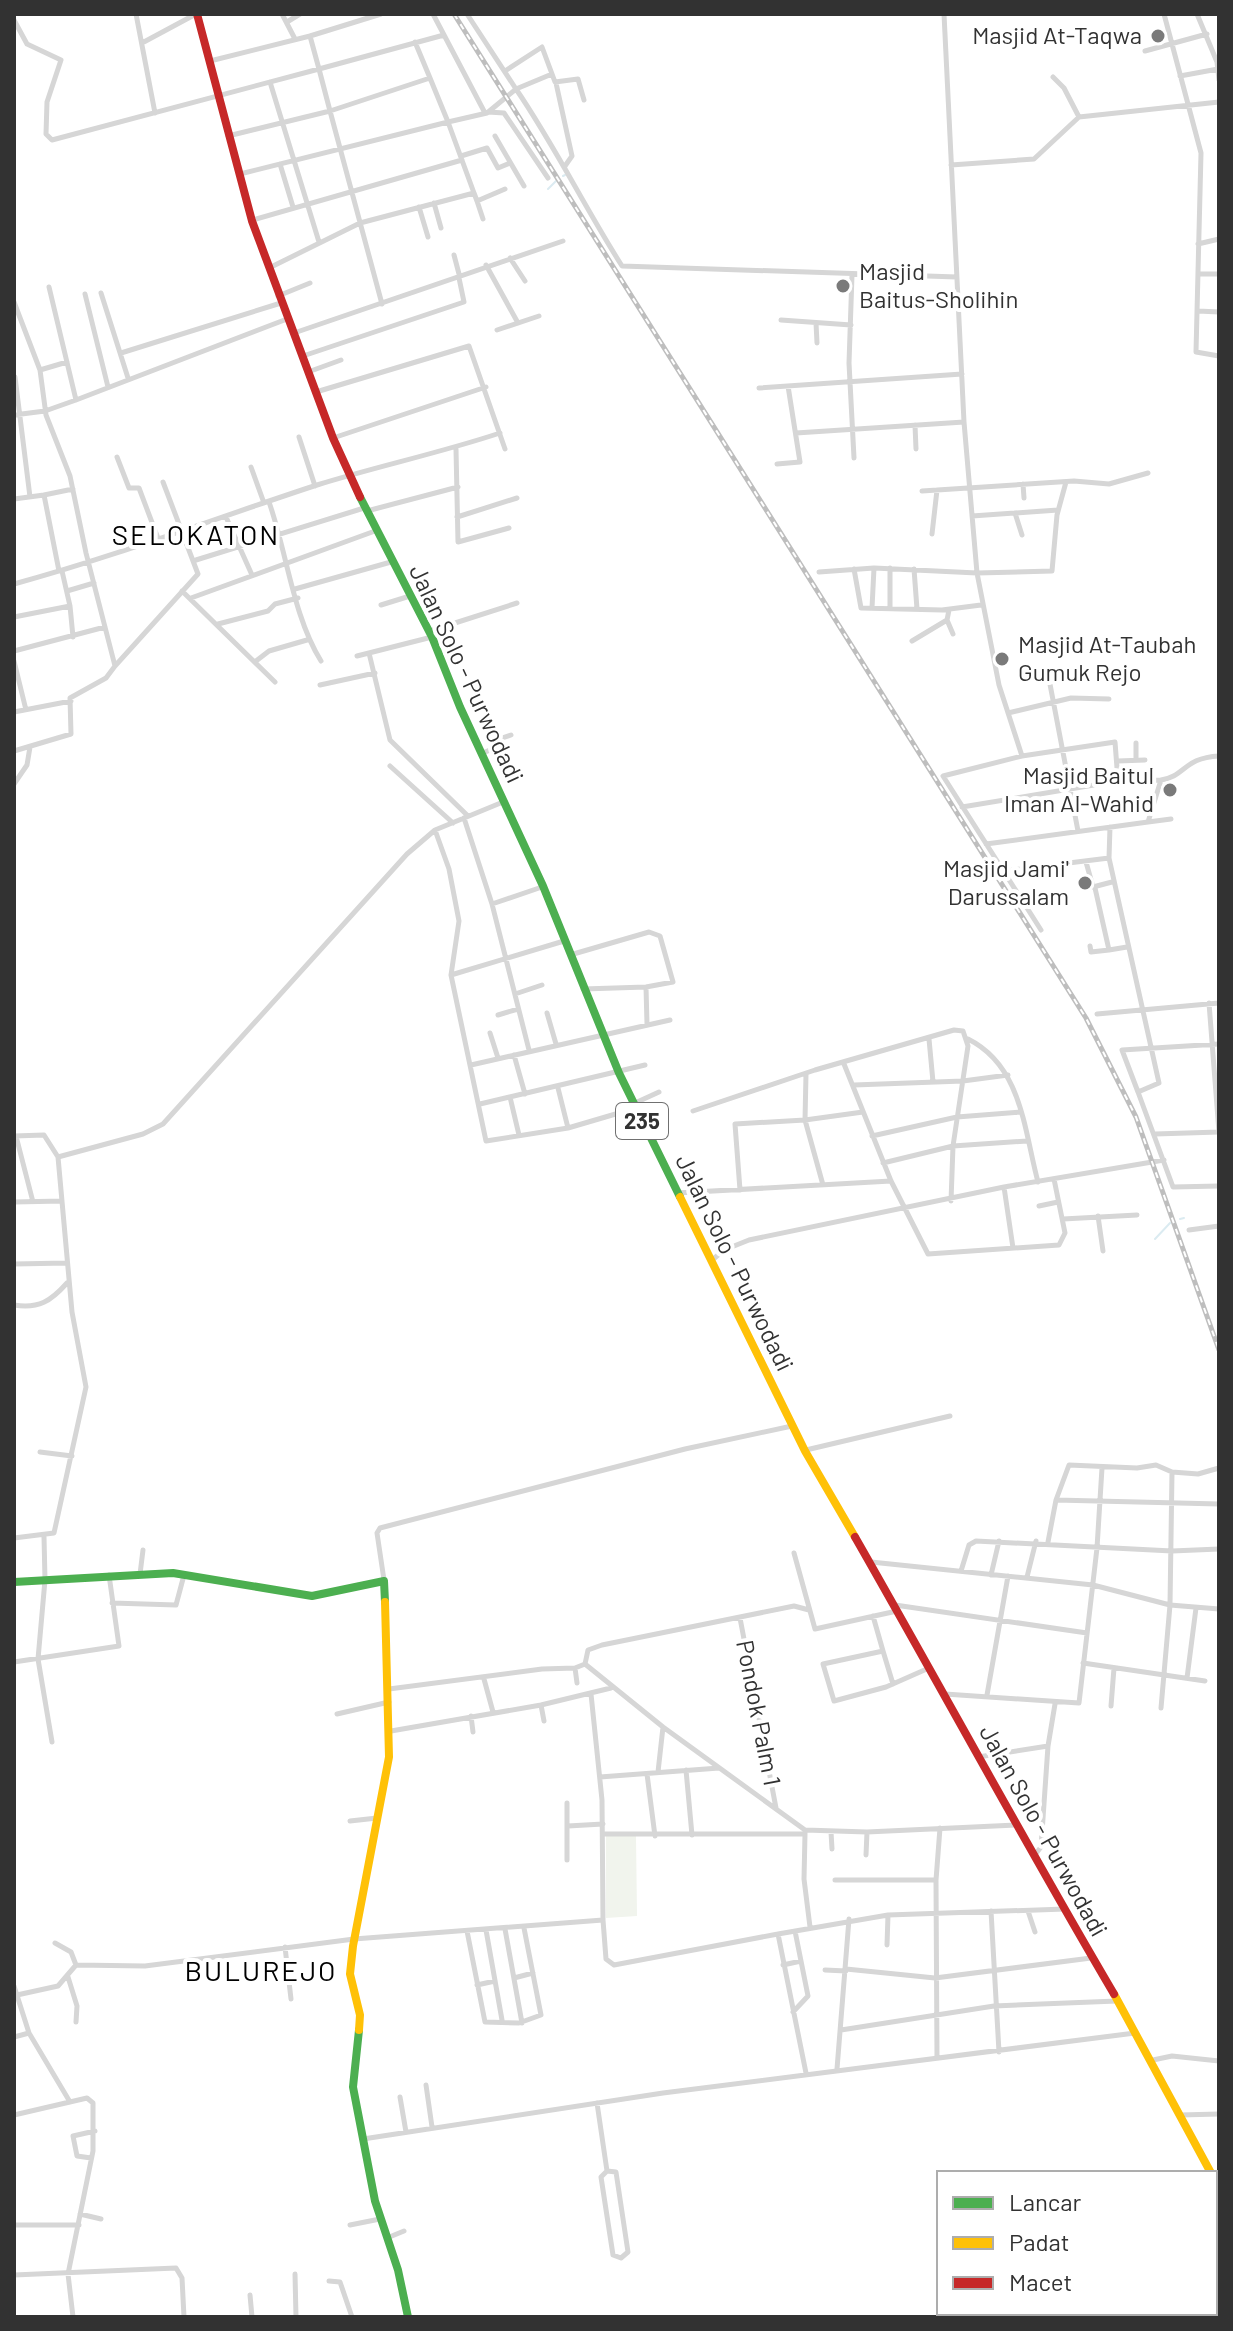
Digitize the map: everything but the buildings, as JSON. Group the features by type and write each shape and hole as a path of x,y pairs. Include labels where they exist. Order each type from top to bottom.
{"main road":[{"name":"Jalan Solo - Purwodadi","path":"197,14 252,221 333,438 375,531 431,634 481,754 543,886 582,989 619,1073 805,1451 871,1562 977,1757 1066,1908 1213,2171"},
{"path":"14,1582 109,1575 184,1574 302,1596 331,1595 384,1581 391,1731 350,1974 360,2015 353,2087 381,2219 398,2270 408,2317"}],"street":[{"path":"136,14 155,113"},
{"path":"142,43 197,14"},
{"path":"282,14 295,39"},
{"path":"287,22 300,14"},
{"path":"210,61 381,14"},
{"path":"433,14 486,113"},
{"path":"944,14 964,422 977,573 981,605 1022,756"},
{"path":"1164,14 1201,153 1196,352 1219,356"},
{"path":"1197,14 1207,34 1219,80"},
{"path":"470,15 624,267 957,277"},
{"path":"14,20 28,46 61,60 47,102 47,138 76,135 444,35"},
{"path":"1145,51 1207,34"},
{"path":"310,36 382,304"},
{"path":"415,42 483,219"},
{"path":"505,71 542,47 556,83 572,156 564,166"},
{"path":"1180,76 1218,69"},
{"path":"486,113 516,89 552,74"},
{"path":"1053,77 1064,88 1079,117"},
{"path":"228,136 330,111 430,78"},
{"path":"556,83 578,79 584,100"},
{"path":"270,82 319,242"},
{"path":"951,165 1034,159 1079,117 1219,102"},
{"path":"238,175 486,113 504,113 548,178"},
{"path":"495,136 524,186"},
{"path":"252,221 487,148 498,168 510,163"},
{"path":"280,164 293,207"},
{"path":"477,201 505,189"},
{"path":"268,268 360,223 474,193"},
{"path":"434,203 441,228"},
{"path":"419,207 428,237"},
{"path":"1198,244 1219,239"},
{"path":"293,334 563,241"},
{"path":"302,356 464,302 454,255"},
{"path":"510,258 525,281"},
{"path":"486,265 518,323"},
{"path":"1199,274 1219,274"},
{"path":"852,275 854,458"},
{"path":"121,353 280,300 310,283"},
{"path":"49,287 76,400"},
{"path":"101,293 128,378"},
{"path":"85,294 108,387"},
{"path":"14,302 40,370 45,411 73,489 115,666"},
{"path":"1198,311 1219,312"},
{"path":"497,330 539,316"},
{"path":"14,415 45,411 287,319"},
{"path":"781,320 851,325"},
{"path":"816,323 817,343"},
{"path":"315,392 469,346 486,387 505,449"},
{"path":"308,372 341,360"},
{"path":"40,370 67,362"},
{"path":"759,388 962,374"},
{"path":"15,377 30,497"},
{"path":"777,464 800,462 788,386"},
{"path":"333,438 486,387"},
{"path":"796,433 964,422"},
{"path":"915,425 916,449"},
{"path":"14,584 89,564 315,486 456,449 500,433"},
{"path":"299,437 315,486"},
{"path":"456,449 460,543 509,528"},
{"path":"117,457 129,488 139,489 159,541"},
{"path":"251,467 281,535 307,640 321,661"},
{"path":"922,491 1066,482 1109,484 1148,473"},
{"path":"14,712 71,701 80,690 112,674 115,666 198,574 196,560 163,482"},
{"path":"819,572 874,568 977,573 1052,571 1058,510 1066,482"},
{"path":"1023,484 1024,498"},
{"path":"196,560 365,509 458,487"},
{"path":"14,499 73,489"},
{"path":"932,534 937,490"},
{"path":"44,495 76,636 81,644"},
{"path":"457,517 517,498"},
{"path":"972,516 1058,510"},
{"path":"1015,513 1022,535"},
{"path":"226,517 252,575"},
{"path":"191,598 375,531"},
{"path":"295,589 392,562"},
{"path":"872,608 874,568"},
{"path":"890,568 890,608"},
{"path":"854,569 860,607 949,610 981,605"},
{"path":"914,569 917,609"},
{"path":"67,591 94,583"},
{"path":"182,591 275,682"},
{"path":"381,605 411,596"},
{"path":"218,624 268,611 275,604 298,598"},
{"path":"357,656 517,603"},
{"path":"14,617 70,606"},
{"path":"949,610 947,620 953,634"},
{"path":"912,641 947,620"},
{"path":"14,651 105,627"},
{"path":"256,661 269,651 307,640"},
{"path":"369,653 386,731 393,745 466,817 507,957 529,1050"},
{"path":"14,661 26,710"},
{"path":"320,685 375,673"},
{"path":"1049,679 1078,831"},
{"path":"1008,713 1074,698 1109,699"},
{"path":"14,751 72,733 71,701"},
{"path":"481,754 492,749 494,740 511,735"},
{"path":"1041,930 944,775 1022,756 1117,743 1115,781"},
{"path":"1136,743 1136,760"},
{"path":"14,784 27,765 30,747"},
{"path":"962,807 1115,781 1161,780 1173,776 1192,760 1219,756"},
{"path":"1118,761 1145,760"},
{"path":"390,766 453,823"},
{"path":"1148,822 1161,780"},
{"path":"58,1157 143,1134 163,1124 407,854 435,830 503,802"},
{"path":"986,844 1171,819"},
{"path":"1110,827 1112,882 1158,1085 1138,1092"},
{"path":"435,830 449,869 459,921 451,975 486,1141 568,1128 636,1105 659,1092"},
{"path":"1003,871 1109,858"},
{"path":"1085,861 1095,888 1109,950"},
{"path":"1095,888 1112,882"},
{"path":"492,904 543,886"},
{"path":"569,955 654,932 660,936 673,980 646,987 582,989"},
{"path":"451,975 564,941"},
{"path":"1090,946 1091,952 1127,947"},
{"path":"515,994 542,985"},
{"path":"646,987 647,1024"},
{"path":"1155,1134 1219,1132 1216,1044 1209,1003"},
{"path":"1097,1014 1219,1003"},
{"path":"498,1015 518,1009"},
{"path":"547,1013 556,1044"},
{"path":"471,1065 670,1020"},
{"path":"693,1111 806,1074 959,1030 988,1052 1009,1075 1038,1182"},
{"path":"490,1033 498,1058"},
{"path":"929,1039 933,1082"},
{"path":"951,1201 953,1146 968,1039"},
{"path":"1216,1044 1149,1046 1121,1052 1173,1187 1219,1186"},
{"path":"514,1055 525,1094"},
{"path":"844,1064 883,1163 928,1254 1059,1245 1065,1236 1054,1179"},
{"path":"480,1104 645,1065"},
{"path":"806,1074 805,1120 823,1185"},
{"path":"854,1085 963,1081 1009,1075"},
{"path":"558,1088 568,1128"},
{"path":"510,1097 519,1135"},
{"path":"740,1190 734,1125 863,1112"},
{"path":"872,1136 957,1117 1020,1112"},
{"path":"14,1538 44,1537 54,1533 86,1387 68,1282 58,1157 44,1135 15,1136 33,1202"},
{"path":"883,1163 953,1146 1027,1141"},
{"path":"711,1261 740,1242 951,1201 1004,1187 1164,1160"},
{"path":"677,1193 891,1181"},
{"path":"1004,1187 1013,1248"},
{"path":"14,1202 62,1201"},
{"path":"1039,1206 1058,1202"},
{"path":"1063,1219 1137,1215"},
{"path":"1098,1216 1103,1251"},
{"path":"1189,1230 1219,1226"},
{"path":"14,1264 67,1263"},
{"path":"14,1305 37,1306 54,1297 68,1282"},
{"path":"805,1451 950,1416"},
{"path":"384,1581 377,1533 380,1528 685,1449 792,1426"},
{"path":"40,1452 72,1456"},
{"path":"1048,1542 1056,1500 1069,1465 1102,1468 1156,1465 1172,1472 1198,1474 1219,1468"},
{"path":"945,1694 987,1695 1055,1704 1079,1703 1097,1548 1102,1468"},
{"path":"1161,1708 1170,1605 1172,1472"},
{"path":"1056,1500 1101,1504 1219,1504"},
{"path":"44,1537 45,1580 38,1659 52,1742"},
{"path":"991,1575 999,1541"},
{"path":"961,1571 972,1542 1036,1541 1097,1548 1172,1551 1219,1549"},
{"path":"1027,1577 1036,1541"},
{"path":"140,1574 143,1550"},
{"path":"794,1553 813,1626 818,1629 896,1608 1000,1619 1087,1633"},
{"path":"871,1562 1093,1585 1170,1605 1219,1609"},
{"path":"112,1603 176,1606 184,1574"},
{"path":"14,1662 119,1646 109,1575"},
{"path":"987,1695 1008,1576"},
{"path":"585,1664 590,1648 794,1606 809,1610"},
{"path":"1187,1678 1196,1608"},
{"path":"873,1616 893,1684"},
{"name":"Pondok Palm 1","path":"740,1618 776,1808"},
{"path":"883,1651 828,1662 823,1668 836,1702 893,1684 929,1668"},
{"path":"1083,1663 1205,1681"},
{"path":"389,1689 542,1669 575,1668 585,1664"},
{"path":"585,1664 663,1727 805,1832 810,1927"},
{"path":"575,1668 577,1683"},
{"path":"1111,1706 1114,1668"},
{"path":"484,1679 493,1712"},
{"path":"391,1731 541,1705 612,1688"},
{"path":"591,1694 603,1824 606,1959 614,1965 849,1919 936,1912 1066,1908"},
{"path":"337,1714 390,1702"},
{"path":"1034,1856 1041,1847 1048,1746 1055,1704"},
{"path":"541,1705 544,1721"},
{"path":"471,1716 473,1732"},
{"path":"658,1772 663,1727"},
{"path":"977,1757 1048,1746"},
{"path":"600,1777 720,1767"},
{"path":"686,1770 692,1835"},
{"path":"647,1774 655,1836"},
{"path":"567,1803 567,1860"},
{"path":"350,1821 378,1817"},
{"path":"568,1826 603,1824"},
{"path":"603,1834 867,1832 1017,1825"},
{"path":"937,2058 936,1880 940,1828"},
{"path":"831,1832 832,1849"},
{"path":"866,1855 867,1832"},
{"path":"835,1880 936,1880"},
{"path":"991,1911 999,2052"},
{"path":"1028,1911 1035,1932"},
{"path":"887,1945 888,1915"},
{"path":"837,2069 849,1919"},
{"path":"76,1965 145,1966 354,1939 603,1920"},
{"path":"467,1931 485,2022 502,2020 522,2023 541,2015 524,1928"},
{"path":"505,1929 522,2023"},
{"path":"486,1930 502,2020"},
{"path":"793,2012 808,2000 795,1931"},
{"path":"778,1934 806,2074"},
{"path":"55,1943 71,1952 76,1965"},
{"path":"285,1947 291,1999"},
{"path":"825,1970 935,1978 1092,1958"},
{"path":"783,1965 801,1961"},
{"path":"70,2102 29,2033 15,1991 58,1986 76,1965"},
{"path":"514,1978 533,1973"},
{"path":"68,1977 77,2006 76,2022"},
{"path":"477,1985 495,1981"},
{"path":"841,2030 994,2006 1117,2001"},
{"path":"14,2037 29,2033"},
{"path":"363,2139 837,2069 999,2052 1135,2033"},
{"path":"1152,2060 1172,2056 1219,2061"},
{"path":"426,2085 432,2127"},
{"path":"400,2097 406,2132"},
{"path":"14,2115 91,2099 95,2131 68,2274 73,2317"},
{"path":"597,2103 607,2171"},
{"path":"1180,2115 1219,2114"},
{"path":"91,2158 77,2156 73,2136 95,2131"},
{"path":"607,2171 616,2172 628,2252 621,2258 613,2255 601,2177 607,2171"},
{"path":"80,2214 101,2219"},
{"path":"608,2219 623,2216"},
{"path":"350,2225 381,2219"},
{"path":"14,2225 79,2225"},
{"path":"387,2238 404,2231"},
{"path":"14,2275 176,2268 182,2278 184,2317"},
{"path":"295,2274 296,2317"},
{"path":"329,2281 340,2282 352,2317"},
{"path":"250,2295 252,2317"}],"shaded area":[{"path":"606,1836 636,1836 637,1916 606,1918"}],"waterway":[{"path":"548,189 556,181"},
{"path":"1180,1219 1184,1218"},
{"path":"1155,1239 1170,1223"}],"railway":[{"path":"454,14 1086,1018 1136,1117 1219,1350"}],"traffic: fast":[{"path":"360,497 432,637 460,707 543,886 619,1073 680,1197"},
{"path":"14,1582 173,1573 312,1596 384,1581 385,1602"},
{"path":"359,2030 353,2087 375,2201 398,2270 408,2317"},
{"path":"1217,2184 1219,2188"}],"traffic: slow":[{"path":"680,1197 805,1451 855,1537"},
{"path":"359,2030 360,2015 350,1974 353,1946 389,1757 385,1602"},
{"path":"1114,1994 1210,2171"}],"traffic: jam":[{"path":"197,14 252,221 333,438 360,497"},
{"path":"855,1537 1114,1994"}],"place":[{"name":"Masjid At-Taqwa","path":"1158,36"},
{"name":"Masjid Baitus-Sholihin","path":"843,286"},
{"name":"Masjid At-Taubah Gumuk Rejo","path":"1002,659"},
{"name":"Masjid Baitul Iman Al-Wahid","path":"1170,790"},
{"name":"Masjid Jami' Darussalam","path":"1085,883"}],"district":[{"name":"SELOKATON","path":"196,535"},
{"name":"BULUREJO","path":"261,1971"}]}
